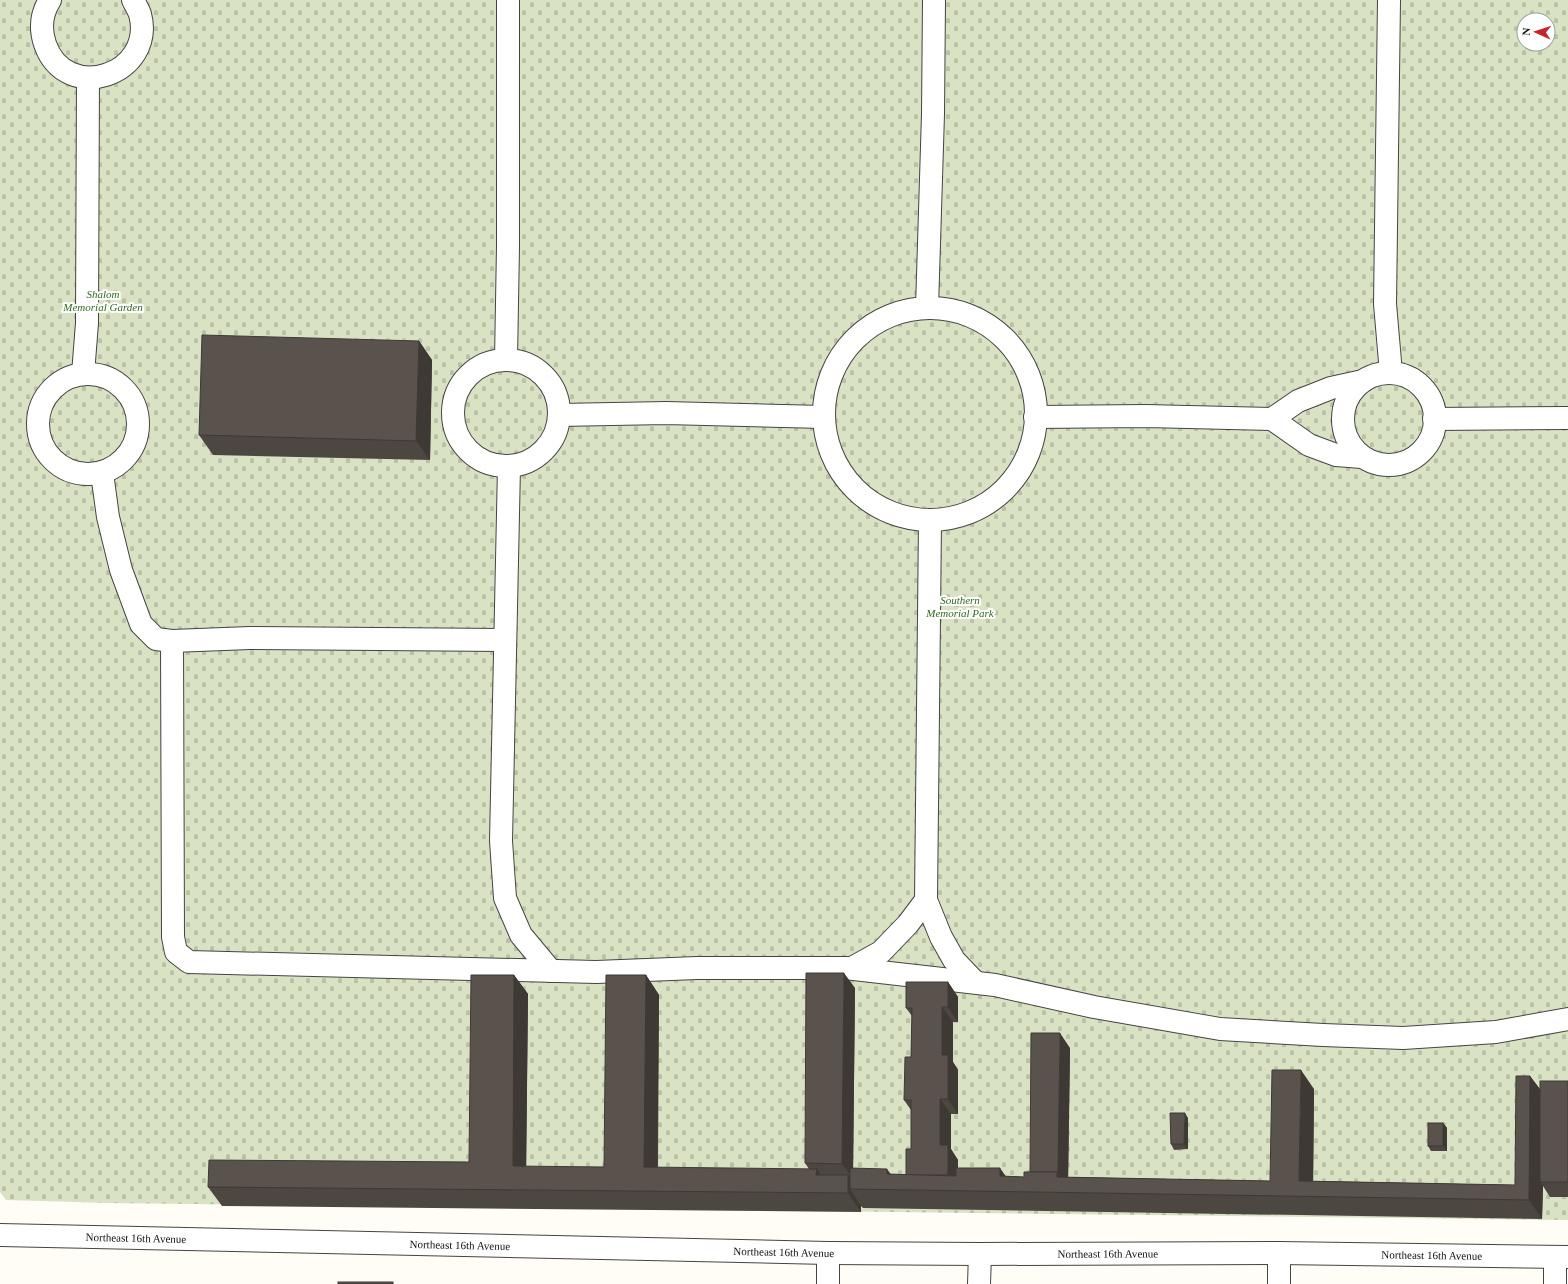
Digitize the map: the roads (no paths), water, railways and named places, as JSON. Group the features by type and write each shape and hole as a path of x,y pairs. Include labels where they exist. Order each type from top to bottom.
{"street":[{"path":"50,0 42,17 42,35 47,51 58,65 72,74 88,78 104,76 118,70 130,60 138,46 141,30 140,14 133,0"},
{"path":"506,360 508,246 508,0"},
{"path":"927,308 933,114 934,0"},
{"path":"1389,0 1385,304 1392,373"},
{"path":"83,374 87,323 88,78"},
{"path":"940,307 973,316 1002,335 1024,363 1035,396 1035,431 1024,464 1004,492 975,511 942,521 907,519 877,508 852,488 834,461 824,430 824,398 834,367 852,341 878,321 908,309 927,308 940,307"},
{"path":"514,359 532,365 545,376 555,390 560,407 559,425 552,441 541,454 526,463 509,467 491,465 476,457 467,449 463,445 455,428 452,410 456,393 466,378 480,366 496,360 506,360 514,359"},
{"path":"1272,419 1298,401 1331,388 1363,381 1376,375 1392,373 1407,376 1420,385 1430,397 1435,412 1434,428 1429,442 1419,454 1406,462 1390,466 1376,464 1362,457 1352,447 1345,434 1343,419 1345,404 1352,391 1363,381"},
{"path":"83,374 100,375 115,382 128,393 136,407 139,423 137,440 129,455 117,466 102,473 86,475 69,471 55,463 45,450 39,434 39,418 44,401 54,388 67,378 83,374"},
{"path":"559,415 666,413 824,417"},
{"path":"1035,416 1146,416 1272,419 1309,445 1336,455 1362,457"},
{"path":"1434,419 1568,418"},
{"path":"509,467 504,640 501,841 506,898 521,935 551,971"},
{"path":"102,473 108,517 121,570 141,624 156,638 172,641 250,638 504,640"},
{"path":"930,521 926,900 941,937 954,960 975,982"},
{"path":"172,641 173,937 176,952 189,962 208,964 596,972 705,968 852,968 995,985 1094,1007 1220,1029 1323,1035 1403,1038 1496,1032 1568,1019"},
{"path":"852,968 881,952 908,924 926,900"},
{"name":"Northeast 16th Avenue","path":"0,1235 828,1253 1279,1253 1562,1257"},
{"path":"828,1253 828,1284"},
{"path":"1279,1253 1279,1284"},
{"path":"979,1284 980,1254"},
{"path":"1555,1284 1562,1257"}],"park label":[{"name":"Shalom Memorial Garden","path":"103,300"},
{"name":"Southern Memorial Park","path":"960,606"}]}
